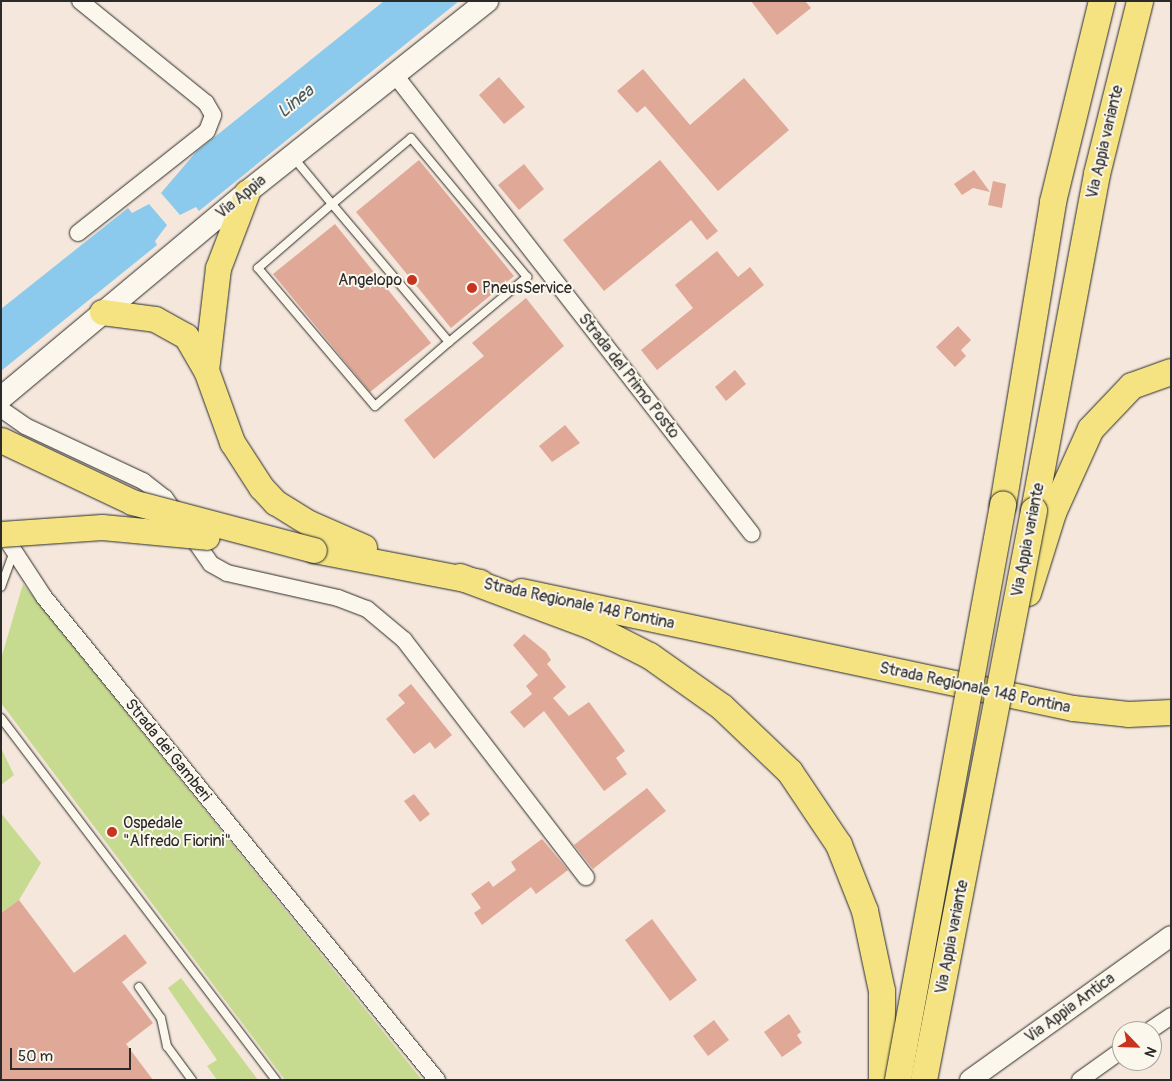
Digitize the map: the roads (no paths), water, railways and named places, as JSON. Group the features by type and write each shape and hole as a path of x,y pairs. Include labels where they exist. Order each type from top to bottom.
{"highway":[{"name":"Via Appia variante","path":"898,1080 1003,505 1051,211 1102,1"},
{"name":"Via Appia variante","path":"924,1080 1000,685 1043,512 1099,165 1140,1"},
{"path":"1043,512 1080,447 1102,414 1140,381 1171,372"},
{"path":"460,578 591,626 650,656 722,707 790,772 839,845 865,911 882,991 882,1080"}],"main road":[{"name":"Via Appia","path":"1,398 292,155 487,1"},
{"path":"206,370 217,275 247,192"},
{"path":"102,312 149,318 178,329 195,348 206,370 222,422 261,487 288,511 333,536 460,578"},
{"name":"Strada Regionale 148 Pontina","path":"1,440 132,502 314,550 460,578 1073,708 1128,714 1171,712"},
{"path":"5,540 102,527 314,550"}],"street":[{"path":"78,233 207,130 213,115 206,102 80,1"},
{"name":"Strada del Primo Posto","path":"395,75 752,534"},
{"path":"1,409 25,426 143,481 165,498 211,564 227,573 338,598 367,609 404,640 586,877"},
{"name":"Strada dei Gamberi","path":"5,540 56,612 437,1080"},
{"name":"Via Appia Antica","path":"970,1080 1171,936"},
{"path":"1080,1080 1112,1057"}],"lane":[{"path":"410,138 527,277 375,406 258,268 332,204 410,138"},
{"path":"292,155 449,342"},
{"path":"1,587 5,540"},
{"path":"1,718 276,1080"},
{"path":"139,987 161,1018 167,1046 192,1080"}],"water":[{"name":"Linea","path":"384,1 459,1 199,211 196,207 180,215 161,193 196,152"},
{"path":"149,204 167,225 155,241 157,245 1,371 1,309 128,208 132,213"}],"place":[{"name":"Angelopo","path":"412,280"},
{"name":"PneusService","path":"472,288"},
{"name":"Ospedale \"Alfredo Fiorini\"","path":"112,832"}]}
